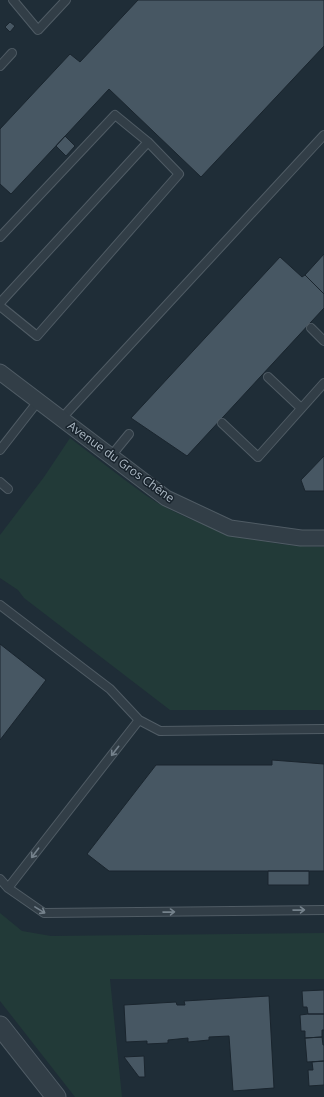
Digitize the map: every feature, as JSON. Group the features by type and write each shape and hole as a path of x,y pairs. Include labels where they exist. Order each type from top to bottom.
{"street":[{"name":"Avenue du Gros Chêne","path":"0,372 39,400 166,498 230,528 301,538 324,538"},
{"path":"0,1026 56,1097"}],"lane":[{"path":"13,0 38,30 66,0"},
{"path":"0,66 12,53"},
{"path":"0,237 115,116 148,142 179,174 37,336 0,305 148,142"},
{"path":"62,418 324,135"},
{"path":"311,328 324,341"},
{"path":"268,377 301,408"},
{"path":"222,423 258,457 324,383"},
{"path":"0,450 3,439 39,400"},
{"path":"111,456 129,434"},
{"path":"0,482 8,489"},
{"path":"0,605 110,689 139,720 160,731 324,729"},
{"path":"8,888 139,720"},
{"path":"0,879 8,888 44,914 324,910"}],"green space":[{"path":"70,438 150,498 187,518 225,532 244,537 284,544 324,547 324,710 170,710 24,598 18,590 0,578 0,535 44,477"},
{"path":"0,913 22,931 51,936 324,933 324,979 110,979 122,1097 75,1097 0,1001"}],"building":[{"path":"138,0 324,0 324,46 201,177 109,89 11,194 0,184 0,129 70,54 80,62"},
{"path":"10,22 15,26 10,32 5,27"},
{"path":"65,136 75,146 66,156 56,146"},
{"path":"324,254 324,294 305,275"},
{"path":"280,257 302,277 305,275 324,294 324,308 187,456 131,418"},
{"path":"324,456 324,491 305,491 301,480"},
{"path":"0,644 46,680 0,740"},
{"path":"272,760 324,764 324,871 109,871 87,854 156,765 272,765"},
{"path":"268,871 309,871 309,885 268,885"},
{"path":"324,990 324,1014 308,1014 307,1007 303,1007 302,991"},
{"path":"269,996 274,1088 233,1091 229,1036 209,1037 209,1040 188,1042 188,1038 168,1040 168,1043 147,1044 147,1041 126,1042 124,1005 176,1002 177,1005 185,1005 184,1001"},
{"path":"324,1014 324,1030 322,1030 322,1037 305,1038 305,1031 301,1031 300,1015"},
{"path":"322,1037 324,1045 324,1061 307,1062 305,1038"},
{"path":"144,1056 145,1077 139,1077 124,1057"},
{"path":"324,1061 324,1085 309,1086 308,1070 313,1070 312,1062"}]}
